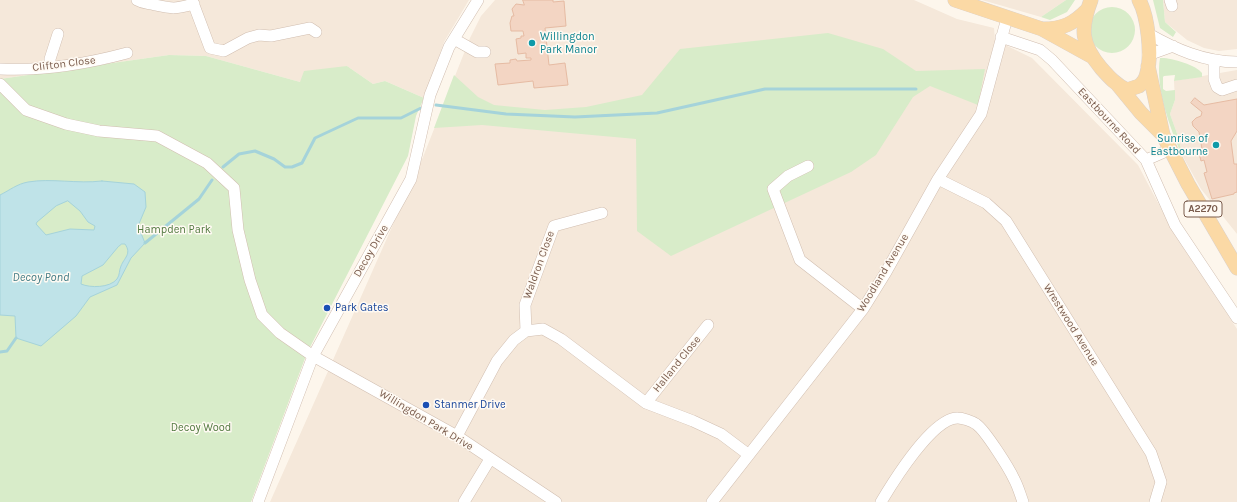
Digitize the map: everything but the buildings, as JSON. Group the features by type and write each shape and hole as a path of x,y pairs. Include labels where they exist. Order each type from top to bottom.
{"main road":[{"path":"955,0 1042,29 1091,56 1117,84 1127,90 1139,86 1147,75 1147,33 1144,12 1139,0"},
{"path":"1042,29 1057,29 1073,23 1090,5"},
{"path":"1090,5 1084,22 1084,34 1091,56"},
{"name":"A2270","path":"1148,61 1153,94 1163,135"},
{"name":"A2270","path":"1117,84 1141,113 1163,135 1188,184 1237,268"}],"street":[{"path":"137,0 144,4 152,4 173,9 193,2 210,48 216,51 224,51 248,38 259,35 271,36 310,28 316,32"},
{"name":"Decoy Drive","path":"258,502 313,356 411,179 430,95 454,39 478,0"},
{"name":"Woodland Avenue","path":"712,502 863,309 886,272 938,179 981,114 1007,18"},
{"path":"1147,33 1201,59 1237,62"},
{"path":"50,67 50,59 58,34"},
{"name":"Eastbourne Road","path":"1001,37 1040,50 1052,60 1146,160 1175,225 1234,319"},
{"path":"454,39 477,52 485,52"},
{"path":"1148,61 1173,46"},
{"name":"Clifton Close","path":"0,69 20,70 92,62 127,53"},
{"path":"1214,61 1214,79 1216,87 1222,90 1237,85"},
{"name":"Willingdon Park Drive","path":"0,84 26,110 66,124 98,131 157,136 207,163 234,188 238,230 250,280 262,315 280,333 313,356 457,436 556,502"},
{"path":"1146,160 1171,149"},
{"path":"808,166 788,176 772,189 800,260 863,309"},
{"name":"Wrestwood Avenue","path":"938,179 986,203 1006,221 1150,453 1160,482 1155,502"},
{"name":"Waldron Close","path":"526,331 525,305 554,226 602,213"},
{"name":"Halland Close","path":"646,403 708,325"},
{"path":"457,436 497,361 514,340 526,331 543,329 561,338 646,403 693,421 721,434 749,455"},
{"path":"881,502 914,452 937,429 949,421 958,418 976,424 994,447 1014,479 1023,502"},
{"path":"464,502 490,459"}],"shaded area":[{"path":"0,0 469,0 444,42 424,98 385,81 373,84 347,66 300,82 206,56 169,55 0,79"},
{"path":"495,0 914,0 957,19 994,28 995,40 1032,58 1138,165 1176,237 1237,329 1237,502 270,502 423,157 470,38 481,16"},
{"path":"982,0 1066,0 1041,17"},
{"path":"1163,0 1237,0 1237,49 1219,51 1204,48 1187,40 1165,22"},
{"path":"1237,70 1237,234 1201,189 1182,155 1179,139 1170,114 1175,100 1174,81"}],"green space":[{"path":"1066,0 1075,0 1067,12 1050,20 1041,17"},
{"path":"1153,0 1163,0 1165,22 1176,32 1173,37 1160,28"},
{"path":"1117,7 1121,8 1131,17 1134,21 1134,39 1125,49 1117,53 1107,53 1099,49 1090,39 1089,25 1093,17 1103,8"},
{"path":"828,33 883,49 916,71 985,69 978,105 930,86 913,97 876,155 851,172 671,256 637,231 636,139 482,125 434,128 454,75 478,97 494,105 545,110 586,107 642,95 680,49"},
{"name":"Hampden Park","path":"169,55 206,56 300,82 304,71 347,66 373,84 385,81 424,98 416,116 408,156 307,353 251,502 0,502 0,79"},
{"path":"1160,58 1182,62 1195,67 1202,73 1202,77 1174,81 1175,75 1163,77 1163,89 1166,91 1175,90 1175,100 1170,114 1179,139 1182,155 1168,121 1162,95 1159,69"}],"water":[{"name":"Decoy Pond","path":"102,181 134,184 145,192 146,207 138,226 145,243 131,258 117,285 90,297 76,316 41,346 16,338 15,316 0,315 0,195 28,182","holes":["68,201 80,211 88,222 95,226 94,230 70,229 46,235 36,224 37,222 56,206","122,244 125,244 128,253 121,266 119,276 114,282 105,286 89,286 81,284 82,276 103,265"]}],"waterway":[{"path":"436,105 506,114 575,117 657,113 765,89 916,89"},
{"path":"223,167 239,154 255,151 274,159 285,167 292,167 302,163 315,138 358,118 401,118 421,108"},
{"path":"145,243 199,199 212,180"},
{"path":"0,352 7,351 16,338"}],"place":[{"name":"Willingdon Park Manor","path":"532,43"},
{"name":"Sunrise of Eastbourne","path":"1216,145"},
{"name":"Park Gates","path":"327,308"},
{"name":"Stanmer Drive","path":"426,405"}],"park label":[{"name":"Decoy Wood","path":"201,428"}]}
